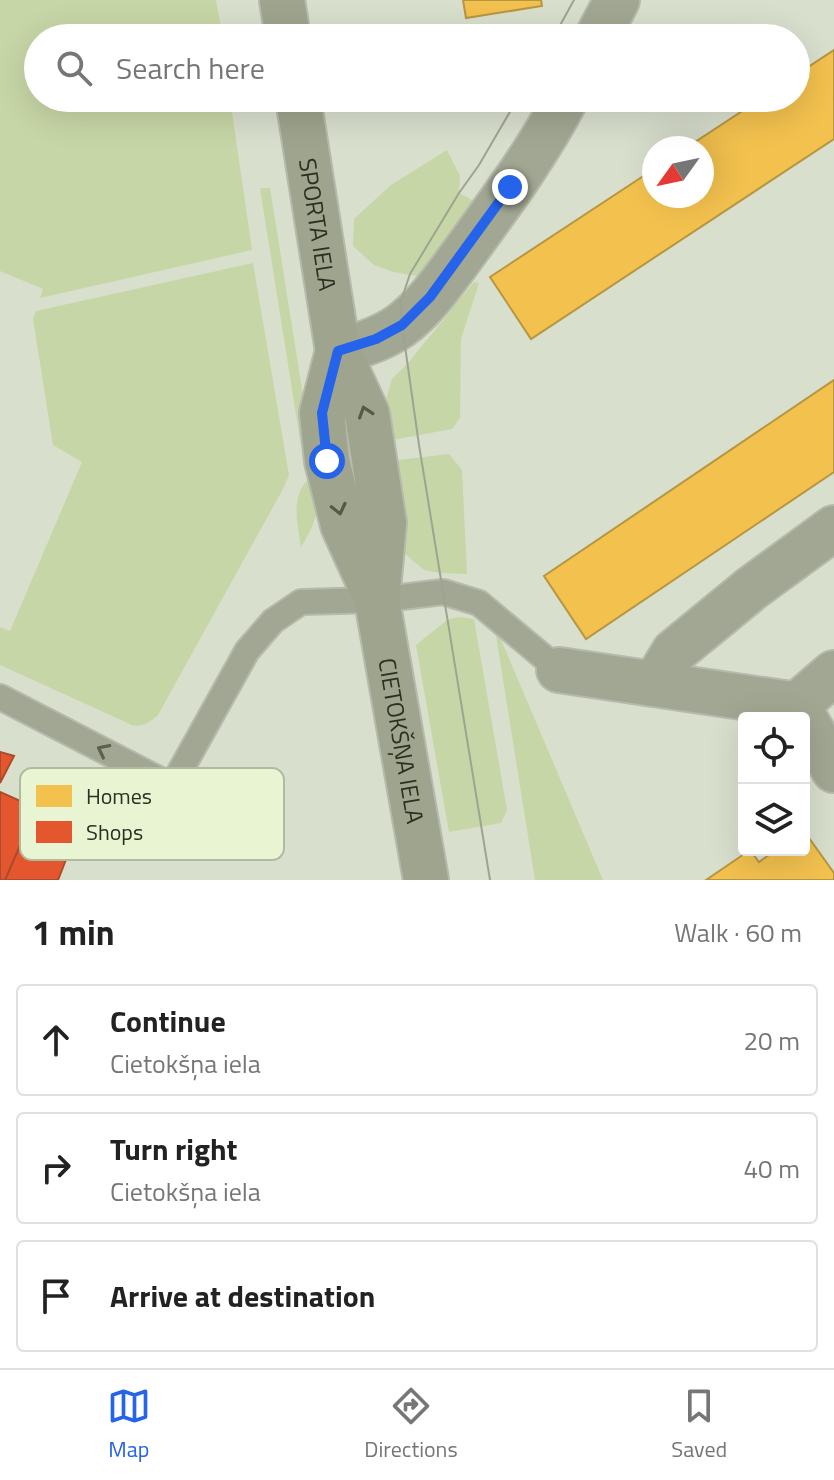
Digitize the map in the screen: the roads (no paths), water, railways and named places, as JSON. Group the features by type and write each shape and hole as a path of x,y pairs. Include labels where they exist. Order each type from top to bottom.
{"street":[{"path":"282,0 286,24"},
{"path":"604,24 617,0"},
{"name":"SPORTA IELA","path":"300,112 338,351"},
{"path":"338,351 376,339 402,325 430,297 518,175 559,112"},
{"name":"CIETOKŠŅA IELA","path":"338,351 322,413 327,461 343,525 377,600 426,880"},
{"path":"655,684 674,652 752,588 834,528"},
{"path":"559,670 797,705 834,673"},
{"path":"797,705 834,770"}],"lane":[{"path":"182,768 247,651 273,621 301,602 377,600 443,592 479,603 559,670"},
{"path":"0,697 137,768"}],"tram line":[{"path":"561,24 574,0"},
{"path":"490,880 419,445 401,301 410,274 510,112"}]}
